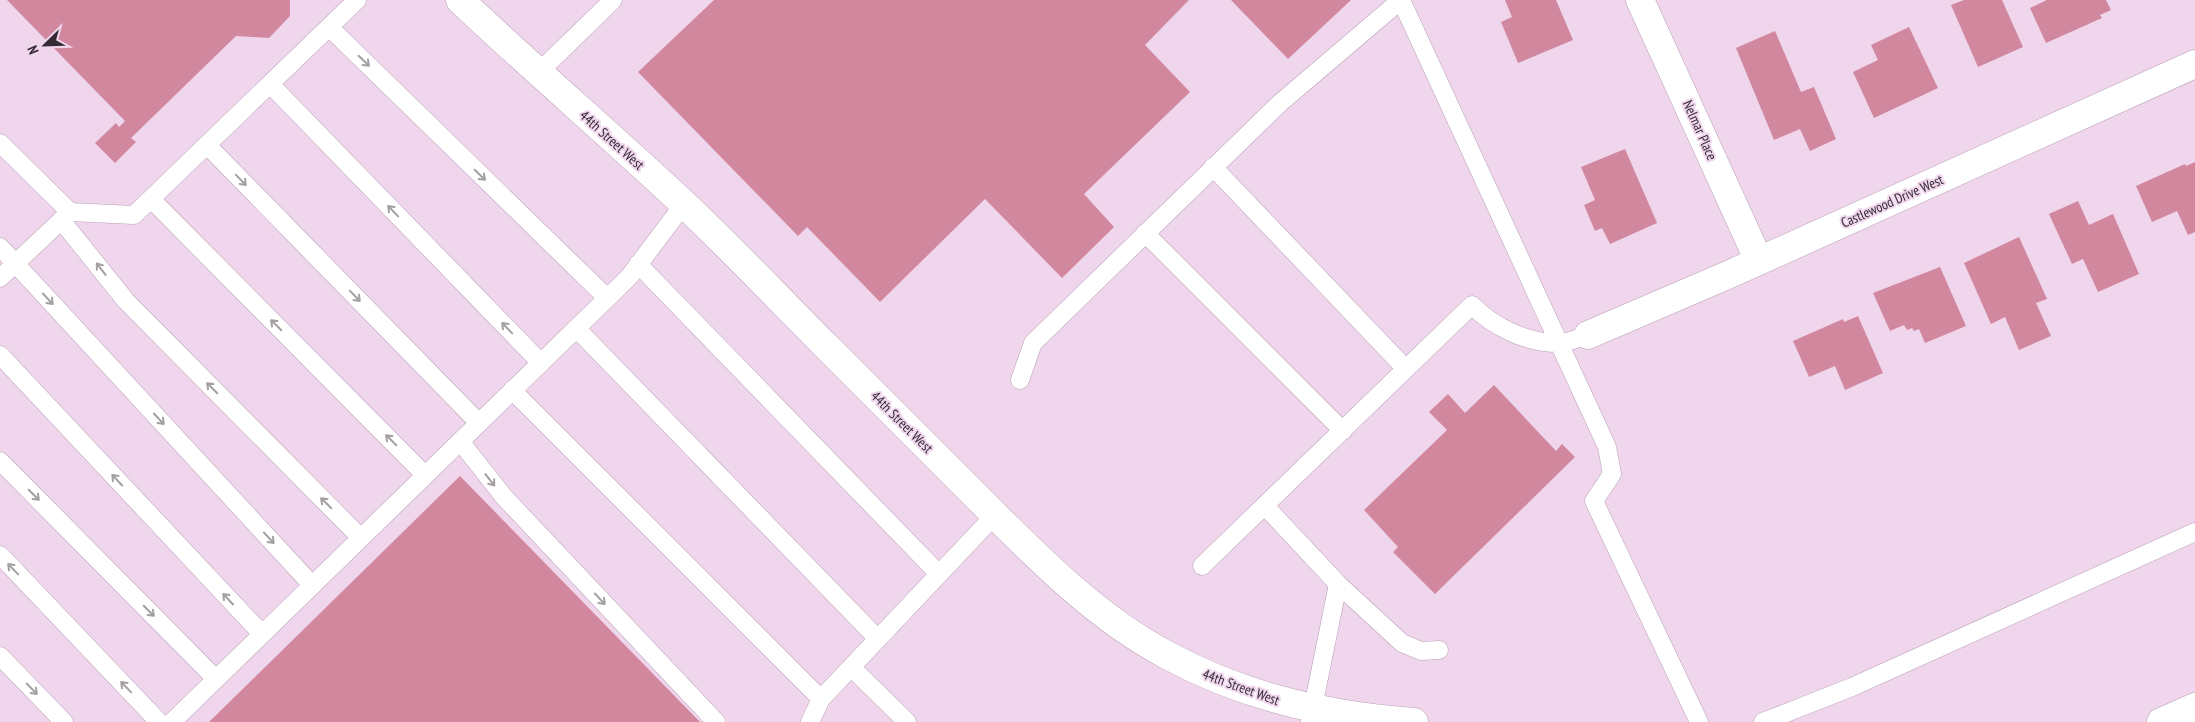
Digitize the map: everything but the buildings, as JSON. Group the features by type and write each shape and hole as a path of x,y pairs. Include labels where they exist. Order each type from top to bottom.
{"main road":[{"name":"44th Street West","path":"460,0 538,74 684,204 1052,571 1107,616 1164,654 1220,682 1283,702 1312,716 1337,714 1414,722"},
{"name":"Nelmar Place","path":"1640,0 1759,261"},
{"name":"Castlewood Drive West","path":"1588,335 1759,261 2195,64"},
{"path":"2161,722 2192,708"}],"lane":[{"path":"538,74 613,0"},
{"path":"1020,380 1033,343 1280,103 1401,0 1607,447 1612,474 1594,501 1699,722"},
{"path":"0,278 66,216 134,216 329,27 353,1"},
{"path":"329,27 607,298"},
{"path":"270,84 540,363"},
{"path":"0,143 66,216 126,301 361,538"},
{"path":"207,145 479,423"},
{"path":"1213,167 1406,369"},
{"path":"151,199 425,475"},
{"path":"172,722 629,277 684,204"},
{"path":"1145,233 1342,430"},
{"path":"0,247 312,585"},
{"path":"638,264 938,574"},
{"path":"1202,566 1472,305 1484,318 1527,338 1560,343 1588,335"},
{"path":"576,328 878,639"},
{"path":"0,355 262,634"},
{"path":"512,390 821,699"},
{"path":"460,441 504,497 716,722"},
{"path":"0,461 216,679"},
{"path":"1265,506 1338,584 1402,644 1421,651 1439,650"},
{"path":"810,722 821,699 995,515"},
{"path":"1763,722 1852,687 2195,532"},
{"path":"0,555 159,722"},
{"path":"1312,716 1338,584"},
{"path":"0,656 64,722"},
{"path":"851,667 907,722"}]}
